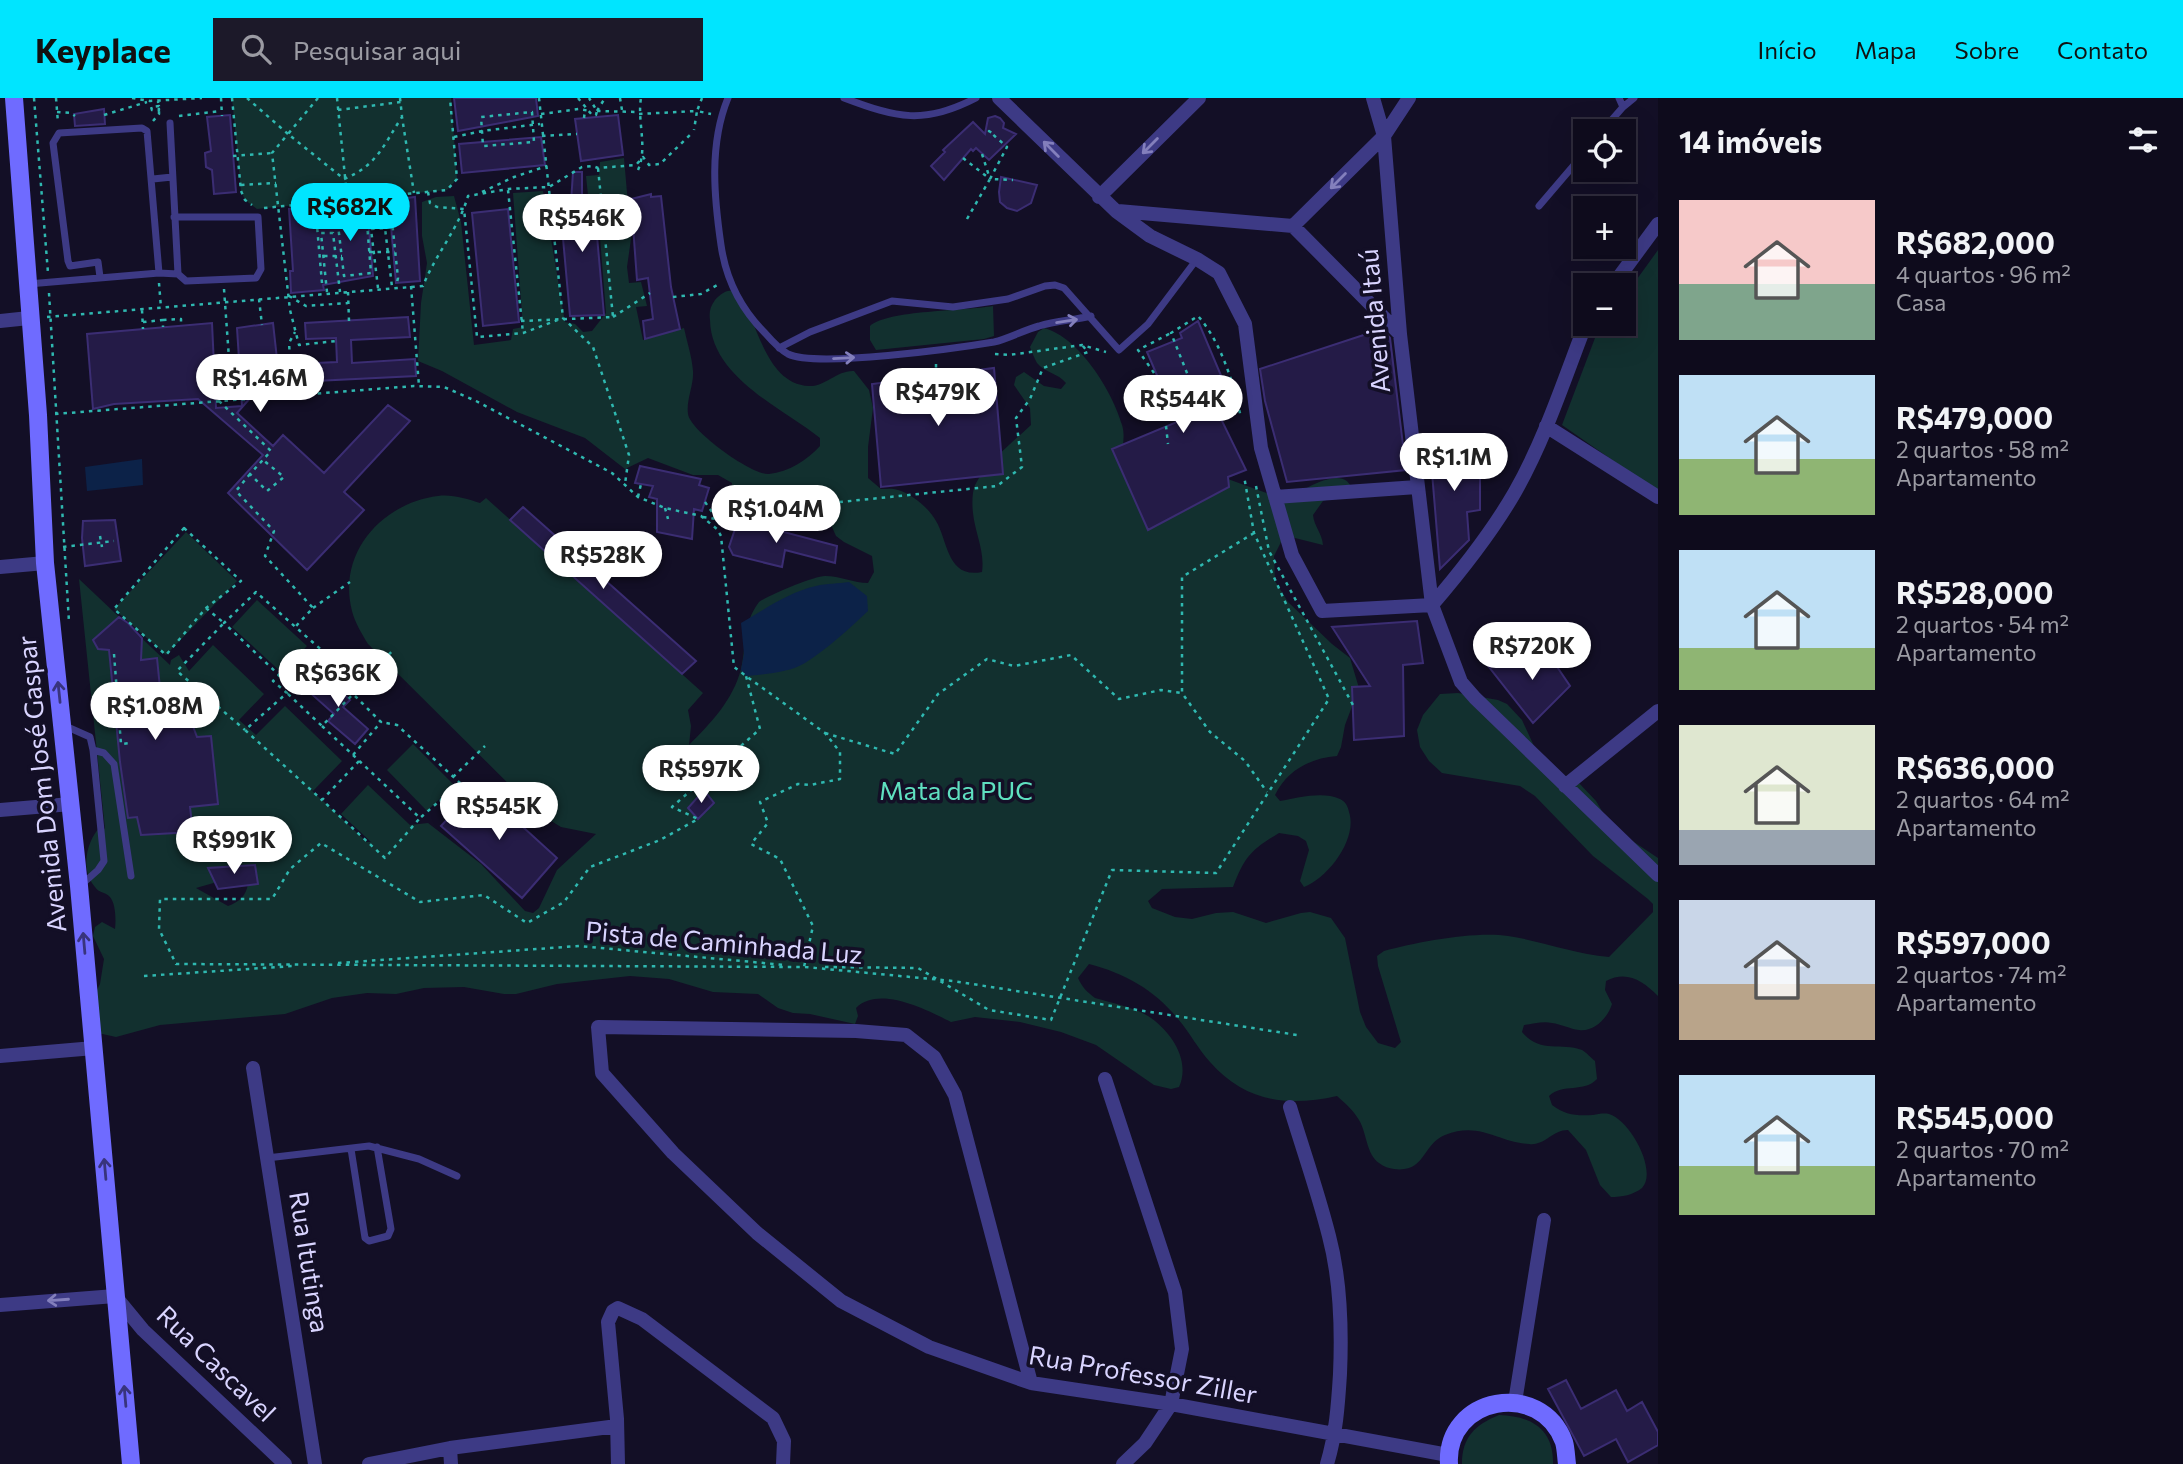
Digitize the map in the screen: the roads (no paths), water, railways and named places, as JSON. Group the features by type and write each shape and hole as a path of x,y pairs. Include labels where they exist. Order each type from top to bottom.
{"street":[{"name":"Avenida Dom José Gaspar","path":"14,98 38,415 45,563 79,887 131,1464"},
{"path":"999,98 1116,211 1150,236 1219,273 1245,324 1261,448 1292,555 1322,611 1432,605 1461,572 1515,493 1546,426 1581,336"},
{"path":"1099,197 1199,98"},
{"name":"Avenida Itaú","path":"1373,98 1384,136 1400,334 1432,605 1461,682 1658,875"},
{"path":"1293,226 1384,136 1409,98"},
{"path":"1116,211 1293,226 1400,334"},
{"path":"1622,273 1658,224"},
{"path":"0,321 29,318"},
{"path":"1546,426 1658,497"},
{"path":"1275,497 1417,487"},
{"path":"0,567 45,563"},
{"path":"1565,786 1658,712"},
{"path":"0,810 71,804"},
{"name":"Rua Professor Ziller","path":"1031,1383 955,1095 934,1057 906,1035 844,1031 598,1027 602,1073 673,1153 757,1233 841,1301 929,1348 1031,1383 1171,1404 1449,1459"},
{"path":"0,1056 94,1048"},
{"name":"Rua Itutinga","path":"253,1068 315,1464"},
{"path":"1105,1079 1175,1292 1182,1349 1171,1404 1145,1443 1123,1464"},
{"path":"1290,1107 1330,1237 1338,1286 1341,1334 1336,1436 1327,1464"},
{"path":"1515,1402 1544,1220"},
{"path":"0,1305 115,1296"},
{"name":"Rua Cascavel","path":"115,1296 143,1330 285,1464"},
{"path":"618,1464 608,1322 612,1311 618,1308 642,1319 773,1418 784,1441 783,1464"},
{"path":"1449,1459 1453,1436 1464,1421 1479,1409 1496,1403 1515,1402 1537,1409 1554,1424 1565,1444 1567,1464"},
{"path":"369,1464 450,1448 617,1426"},
{"path":"450,1448 451,1464"}],"lane":[{"path":"728,98 721,117 714,169 719,233 728,278 746,313 779,348 798,358 814,360 873,356 998,341 1043,324 1091,316"},
{"path":"844,98 905,116 922,117 954,109 976,98"},
{"path":"1619,98 1623,107"},
{"path":"1612,119 1634,98"},
{"path":"170,123 178,274"},
{"path":"100,277 98,262 70,265 68,261 53,143 59,132 146,129 153,179 159,273"},
{"path":"1539,206 1573,166"},
{"path":"153,179 172,177"},
{"path":"27,284 159,273 178,274 186,281 256,278 259,274 258,218 174,217"},
{"path":"779,348 810,332 892,301 954,307 1008,299 1055,285 1064,288 1119,350 1148,324 1197,259"},
{"path":"62,725 90,737 93,750 104,861 79,887"},
{"path":"93,750 104,753 114,764 131,876"},
{"path":"267,1158 377,1147 419,1159 457,1177"},
{"path":"351,1149 365,1238 369,1241 388,1236 391,1229 377,1147"}],"water":[{"path":"142,459 143,485 87,491 85,467"},
{"path":"849,582 867,596 868,611 853,625 805,663 791,669 746,676 741,670 744,654 741,623 796,592 820,585"}],"park label":[{"name":"Mata da PUC","path":"956,791"}]}
